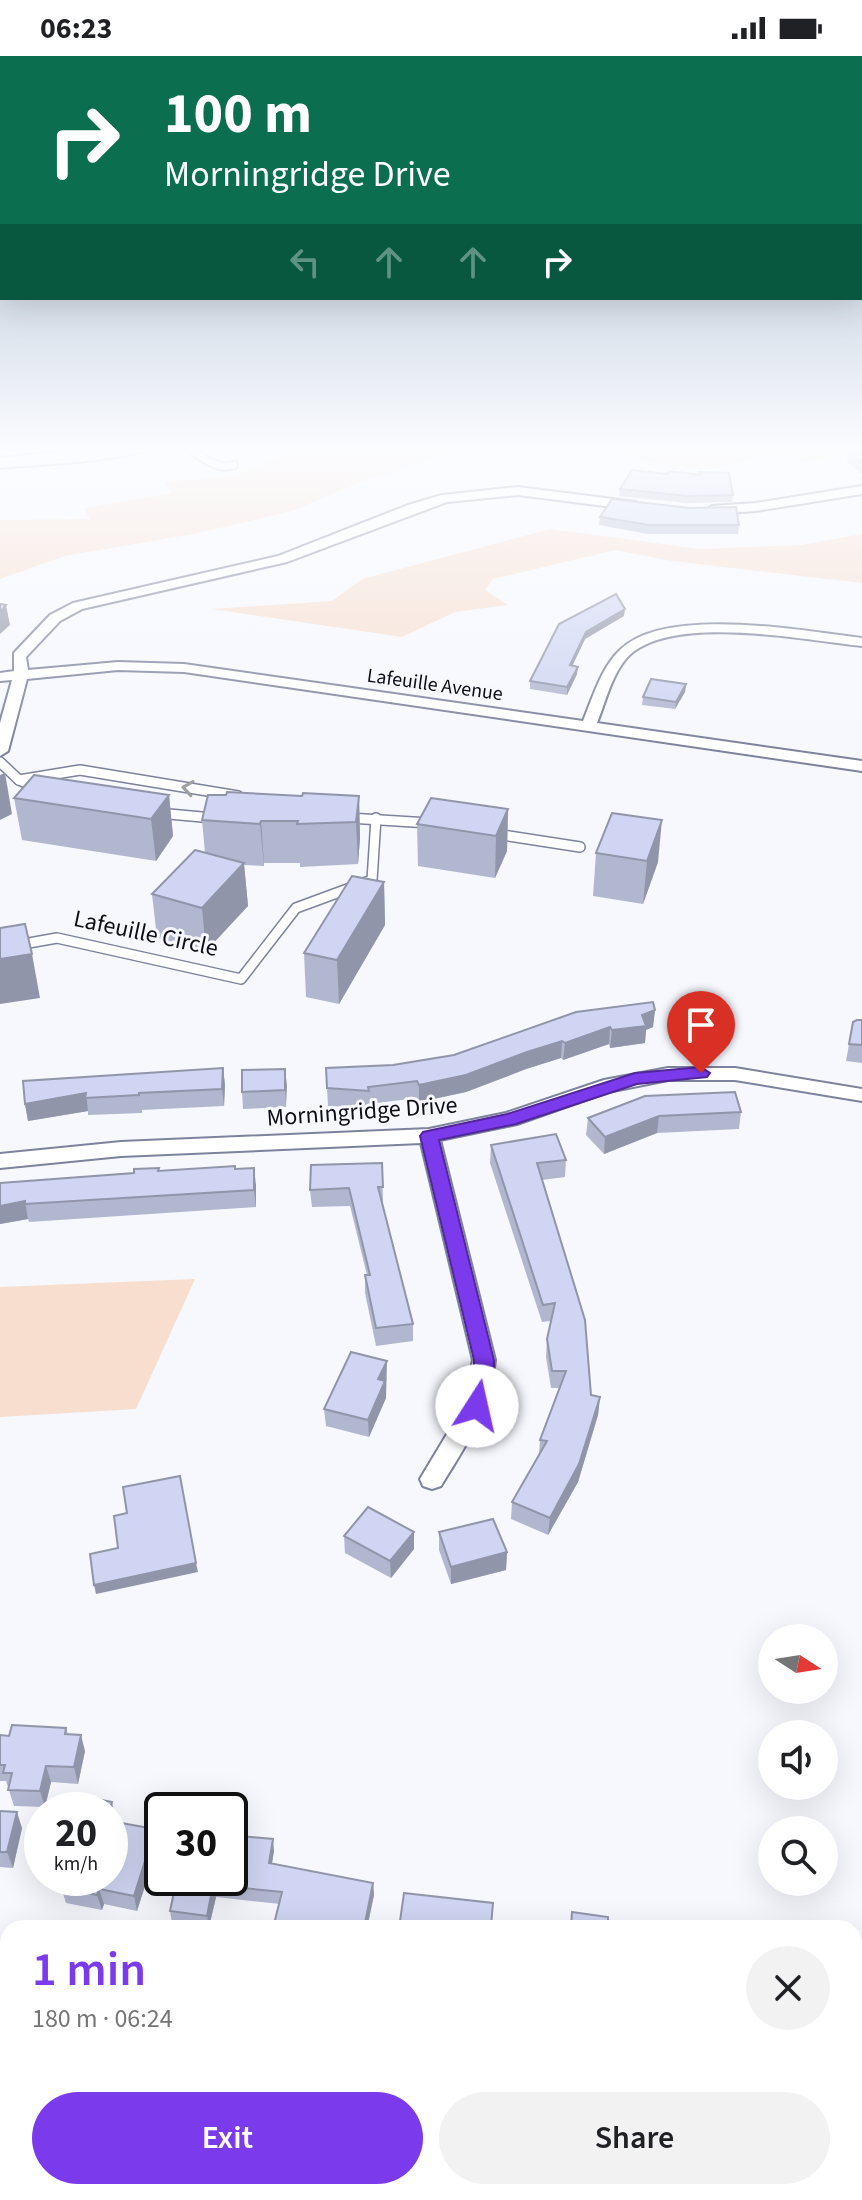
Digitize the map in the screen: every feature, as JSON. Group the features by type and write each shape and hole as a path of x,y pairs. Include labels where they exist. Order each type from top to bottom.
{"street":[{"path":"0,751 21,673 19,656 55,618 78,606 282,559 315,546"},
{"path":"588,726 620,658 630,648 654,636 712,628 862,642"},
{"name":"Lafeuille Avenue","path":"0,677 118,666 184,668 862,766"},
{"name":"Morningridge Drive","path":"0,1161 121,1149 429,1136 510,1119 604,1086 668,1074 735,1074 862,1095"},
{"path":"429,1136 484,1360 483,1386 477,1406 432,1479"}],"lane":[{"path":"0,762 19,780 43,791"},
{"path":"19,780 80,770 251,798"},
{"path":"143,811 188,818 219,818"},
{"path":"344,816 439,825"},
{"name":"Lafeuille Circle","path":"0,948 57,938 241,979 296,908 372,880 376,818"},
{"path":"486,832 580,847"}],"shaded area":[{"path":"0,546 123,546 65,556 0,579"},
{"path":"486,546 678,546 700,549 862,546 862,583 672,561 615,550 493,579 485,590 508,605 455,612 402,637 212,609 332,601 362,579"},
{"path":"195,1279 136,1409 0,1417 0,1287"}],"building":[{"path":"616,594 625,609 586,632 570,665 578,667 567,687 530,681 559,624"},
{"path":"651,679 686,684 676,702 643,697"},
{"path":"34,775 169,795 151,819 14,798"},
{"path":"227,792 359,796 356,822 297,824 298,821 261,821 260,824 202,820 208,795 226,795"},
{"path":"431,798 508,809 496,836 417,824"},
{"path":"612,813 662,820 647,861 596,853"},
{"path":"195,850 244,863 202,908 152,894"},
{"path":"352,876 384,882 337,960 304,953"},
{"path":"25,924 32,954 0,959 0,928"},
{"path":"697,1001 719,1001 719,1023 700,1022"},
{"path":"653,1002 655,1010 642,1015 646,1026 612,1030 610,1027 527,1052 466,1075 419,1085 417,1081 368,1087 369,1091 327,1088 326,1068 393,1065 454,1055 576,1012"},
{"path":"862,1020 862,1045 849,1044 853,1022"},
{"path":"223,1068 222,1089 85,1098 86,1093 25,1104 23,1081"},
{"path":"285,1069 285,1090 242,1092 242,1070"},
{"path":"735,1092 741,1112 659,1116 605,1137 588,1118 645,1096"},
{"path":"556,1134 566,1160 537,1163 585,1320 591,1395 600,1397 579,1464 550,1518 512,1502 547,1441 540,1440 566,1371 552,1371 547,1339 555,1303 543,1305 491,1145"},
{"path":"382,1163 383,1187 378,1187 413,1324 376,1328 365,1275 370,1275 349,1188 310,1190 311,1165"},
{"path":"235,1166 235,1169 254,1168 254,1190 25,1204 25,1201 0,1206 0,1183 134,1173 134,1169 159,1168 158,1171"},
{"path":"351,1352 387,1361 378,1379 385,1381 368,1420 324,1409"},
{"path":"180,1476 196,1563 94,1585 90,1554 118,1548 114,1516 127,1513 123,1487"},
{"path":"368,1507 414,1532 390,1561 344,1536"},
{"path":"493,1519 507,1552 451,1567 439,1532"},
{"path":"12,1725 66,1728 65,1734 81,1735 74,1767 46,1766 40,1791 8,1790 12,1773 3,1773 5,1765 0,1765 0,1735 9,1736"},
{"path":"0,1811 17,1812 7,1852 0,1852"},
{"path":"128,1824 144,1827 144,1864 134,1896 128,1895"},
{"path":"248,1837 273,1839 269,1863 373,1883 366,1920 275,1920 282,1892 248,1889"},
{"path":"404,1893 493,1903 492,1920 400,1920"},
{"path":"173,1896 211,1896 207,1916 170,1911"},
{"path":"572,1912 608,1917 608,1920 572,1920"}],"route":[{"path":"477,1406 483,1386 484,1360 429,1136 471,1130 510,1119 604,1086 668,1074 701,1073"}]}
